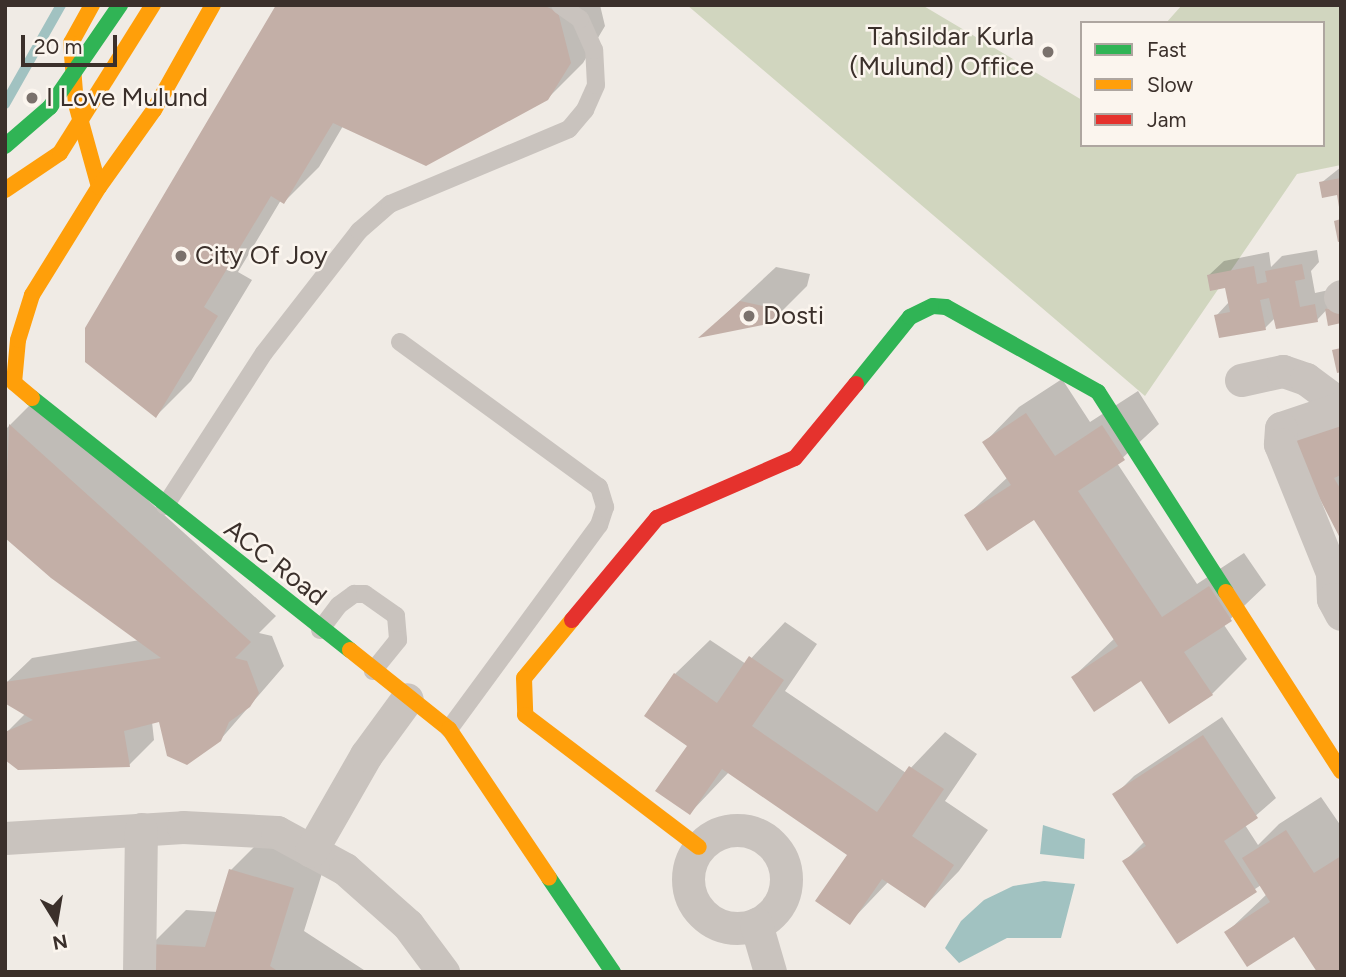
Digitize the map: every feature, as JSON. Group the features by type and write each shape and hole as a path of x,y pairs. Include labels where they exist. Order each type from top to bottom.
{"street":[{"path":"92,5 71,43 76,104 99,187"},
{"path":"5,146 50,107 120,5"},
{"path":"5,190 60,153 153,5"},
{"name":"ACC Road","path":"213,5 154,110 99,187 32,295 18,340 10,386 407,699 449,729 613,972"},
{"path":"699,847 525,715 521,695 524,678 657,518 795,458 910,317 933,306 946,307 1098,392 1341,771"},
{"path":"1241,380 1283,371 1306,379 1341,406"},
{"path":"1341,406 1281,428 1280,444 1332,573 1333,599 1341,614"},
{"path":"311,850 366,755 407,699"},
{"path":"139,972 141,829"},
{"path":"5,838 141,829 277,832 345,869 408,925 443,972"},
{"path":"742,830 770,843 780,855 786,886 780,903 756,924 723,926 696,907 688,876 699,847 712,837 742,830"},
{"path":"756,924 771,972"}],"lane":[{"path":"165,507 264,353 359,231 390,204 569,129 585,110 596,85 594,50 580,19 560,5"},
{"path":"400,342 599,487 605,507 599,525 449,729"},
{"path":"320,630 339,605 354,594 365,594 396,616 398,640 373,672"}],"green space":[{"path":"687,5 922,5 1080,99 1080,147 1325,147 1325,21 1168,21 1182,5 1341,5 1341,165 1297,174 1145,396"}],"water":[{"path":"1043,825 1085,839 1084,859 1040,854"},
{"path":"1044,881 1075,884 1061,938 1007,938 959,963 945,948 961,921 984,900 1013,886"}],"building":[{"name":"City Of Joy","path":"276,5 543,5 558,12 571,63 548,100 426,166 333,123 284,204 271,196 204,307 218,316 156,418 85,362 85,328"},
{"path":"1341,178 1339,207 1337,195 1322,198 1319,182"},
{"path":"1341,219 1341,241 1338,242 1334,221"},
{"path":"1302,264 1305,279 1295,281 1300,307 1315,304 1318,322 1276,329 1269,298 1260,300 1266,330 1219,338 1214,315 1230,312 1225,288 1210,291 1207,275 1254,266 1257,284 1267,282 1265,271"},
{"name":"Dosti","path":"740,301 776,309 773,323 698,338"},
{"path":"1341,306 1341,323 1328,326 1325,309"},
{"path":"1341,348 1341,372 1337,373 1332,350"},
{"path":"1026,413 1055,456 1102,425 1125,460 1078,491 1162,617 1209,586 1232,621 1184,652 1213,695 1169,724 1141,681 1094,712 1071,677 1118,646 1034,520 987,551 964,515 1011,485 982,442"},
{"path":"1341,423 1341,475 1334,478 1341,490 1341,540 1288,437"},
{"path":"9,424 251,642 235,658 247,661 259,693 250,707 229,722 221,741 187,765 167,756 159,722 124,731 130,767 18,770 5,760 5,732 33,720 6,704 5,682 161,658 51,578 5,538"},
{"path":"749,656 784,680 752,726 877,812 909,766 944,789 912,836 954,865 925,908 882,879 850,925 815,901 847,855 722,769 690,815 655,791 687,746 644,716 674,673 717,703"},
{"path":"1203,735 1258,818 1224,841 1257,892 1177,944 1122,861 1146,846 1112,794"},
{"path":"1286,830 1314,873 1341,856 1341,972 1317,972 1294,937 1247,967 1224,932 1270,902 1242,858"},
{"path":"229,869 294,888 270,966 279,972 148,972 150,944 205,947"}],"waterway":[{"path":"5,104 61,5"}],"traffic: fast":[{"path":"5,146 50,107 120,5"},
{"path":"856,384 910,317 933,306 946,307 1098,392 1226,592"},
{"path":"32,398 350,650"},
{"path":"549,878 613,972"}],"traffic: slow":[{"path":"92,5 71,43 76,104 99,187"},
{"path":"5,190 60,153 153,5"},
{"path":"32,398 14,383 18,340 32,295 99,187 154,110 213,5"},
{"path":"1226,592 1341,771"},
{"path":"572,620 524,678 525,715 699,847"},
{"path":"350,650 449,729 549,878"}],"traffic: jam":[{"path":"572,620 657,518 795,458 856,384"}],"place":[{"name":"Tahsildar Kurla (Mulund) Office","path":"1048,52"},
{"name":"I Love Mulund","path":"32,98"},
{"name":"City Of Joy","path":"181,256"},
{"name":"Dosti","path":"749,316"}]}
